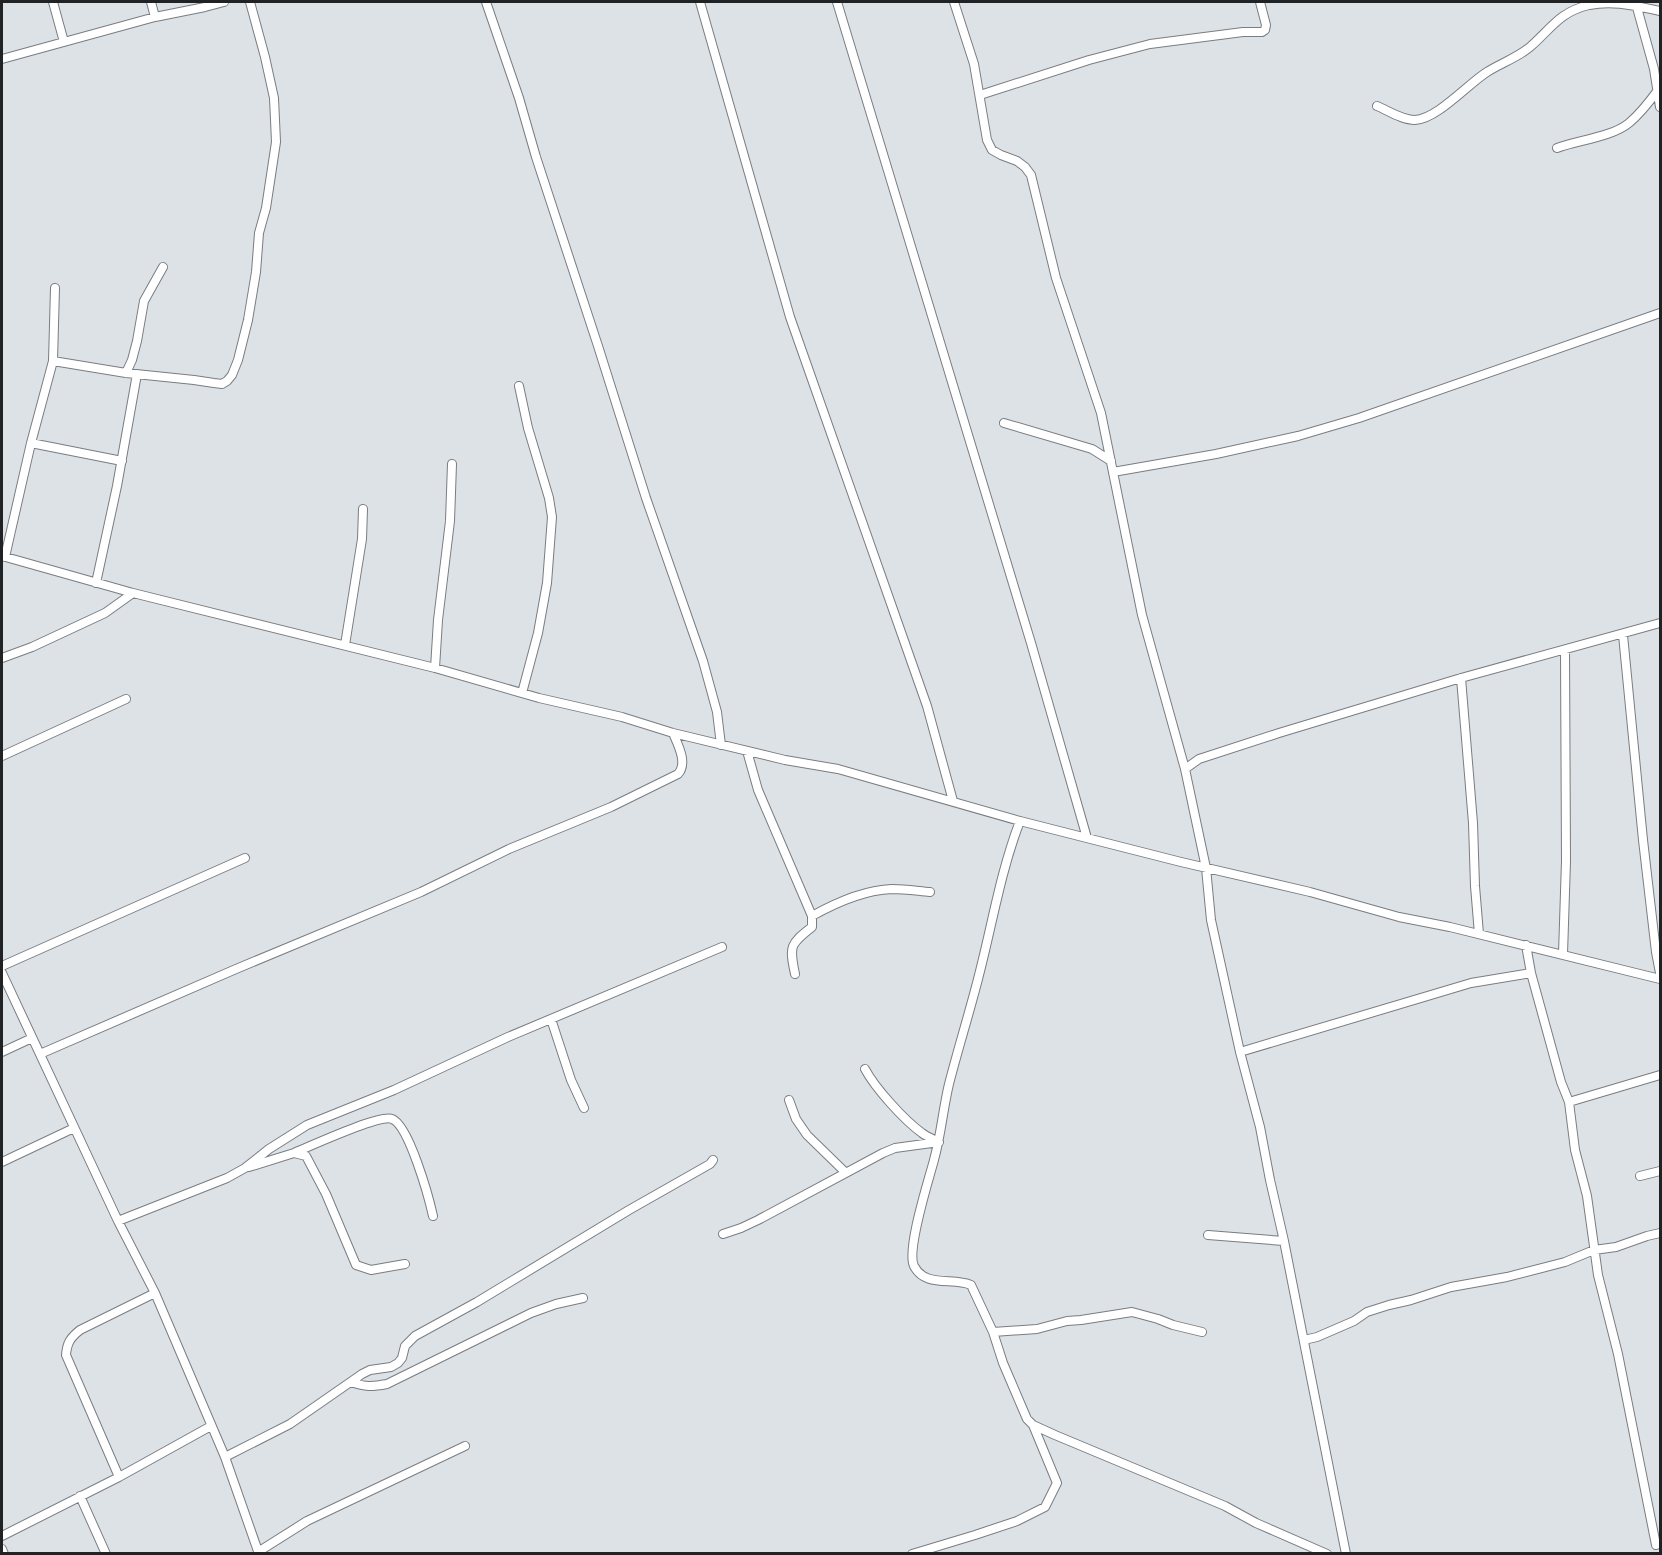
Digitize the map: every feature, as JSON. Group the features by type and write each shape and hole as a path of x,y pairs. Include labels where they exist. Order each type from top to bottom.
{"street":[{"path":"53,2 64,42"},
{"path":"151,2 155,17"},
{"path":"2,59 155,17 224,2"},
{"path":"54,361 126,373 222,384 232,375 248,320 256,272 259,233 266,208 276,142 274,98 250,2"},
{"path":"486,2 519,98 646,498 703,661 717,712 721,745"},
{"path":"700,2 790,317 927,706 953,801"},
{"path":"837,2 1087,838"},
{"path":"954,2 974,64 987,140 992,150 1025,166 1031,175 1056,278 1101,413 1142,615 1185,769 1206,868 1211,920 1240,1052 1260,1127 1346,1554"},
{"path":"980,95 1089,60 1150,44 1243,32 1262,32 1266,25 1260,2"},
{"path":"1377,106 1403,118 1416,120 1425,117 1441,108 1486,72 1517,57 1551,25 1572,10 1611,2 1635,4 1660,11"},
{"path":"1635,4 1654,69 1660,107"},
{"path":"1557,148 1613,132 1628,124 1658,90"},
{"path":"126,373 132,360 144,302 163,267"},
{"path":"55,288 54,361 3,556 133,593 435,668 721,745 785,760 838,769 1020,821 1310,892 1399,917 1526,945 1660,979"},
{"path":"1113,472 1298,436 1359,418 1660,313"},
{"path":"96,583 122,461 137,374"},
{"path":"519,386 552,517 547,583 538,633 522,693"},
{"path":"1004,423 1092,449 1111,461"},
{"path":"31,443 122,461"},
{"path":"435,668 438,620 450,521 452,464"},
{"path":"345,645 362,539 363,509"},
{"path":"2,658 32,647 105,613 133,593"},
{"path":"1185,769 1200,759 1239,746 1461,678 1660,623"},
{"path":"1623,635 1648,885 1660,973"},
{"path":"1563,954 1566,861 1565,650"},
{"path":"1461,678 1473,823 1479,934"},
{"path":"2,756 126,699"},
{"path":"40,1054 421,892 509,849 611,807 678,774 683,764 674,733"},
{"path":"747,751 758,790 812,916 812,927 792,946 795,974"},
{"path":"1020,821 1000,883 979,977 948,1086 939,1142 914,1242 912,1259 915,1267 929,1279 965,1282 975,1290 1019,1403 1027,1419 1033,1425 1225,1506 1256,1523 1327,1554"},
{"path":"2,966 245,858"},
{"path":"812,916 833,904 869,893 891,889 930,892"},
{"path":"1526,945 1531,974 1561,1082 1569,1102 1575,1150 1587,1196 1598,1275 1618,1354 1656,1545"},
{"path":"118,1221 226,1178 245,1168 269,1149 307,1125 394,1090 508,1037 722,947"},
{"path":"2,973 154,1293 225,1457 258,1553 307,1521 465,1446"},
{"path":"1240,1052 1471,983 1531,974"},
{"path":"551,1019 571,1080 584,1108"},
{"path":"2,1052 32,1038"},
{"path":"865,1069 875,1085 908,1121 924,1135 939,1142"},
{"path":"1569,1102 1660,1075"},
{"path":"789,1100 796,1119 807,1135 845,1172"},
{"path":"245,1168 294,1153 370,1123 389,1118 394,1119 403,1129 408,1140 423,1179 433,1216"},
{"path":"2,1162 74,1128"},
{"path":"723,1234 758,1220 883,1153 895,1148 939,1142"},
{"path":"294,1153 306,1156 315,1172 356,1265 371,1270 405,1264"},
{"path":"225,1457 290,1424 370,1370 398,1363 405,1346 415,1336 477,1302 710,1164 713,1160"},
{"path":"1640,1176 1660,1171"},
{"path":"1304,1340 1317,1337 1354,1321 1367,1312 1389,1305 1451,1287 1507,1277 1565,1262 1594,1250 1616,1247 1660,1233"},
{"path":"1209,1235 1284,1241"},
{"path":"119,1477 66,1356 66,1346 72,1336 80,1330 154,1293"},
{"path":"351,1382 365,1387 387,1384 531,1313 583,1298"},
{"path":"993,1332 1037,1329 1067,1321 1132,1312 1202,1332"},
{"path":"912,1554 1017,1521 1045,1507 1057,1483 1033,1425"},
{"path":"2,1536 119,1477 211,1426"},
{"path":"80,1496 106,1554"},
{"path":"2,1549 4,1554"}]}
